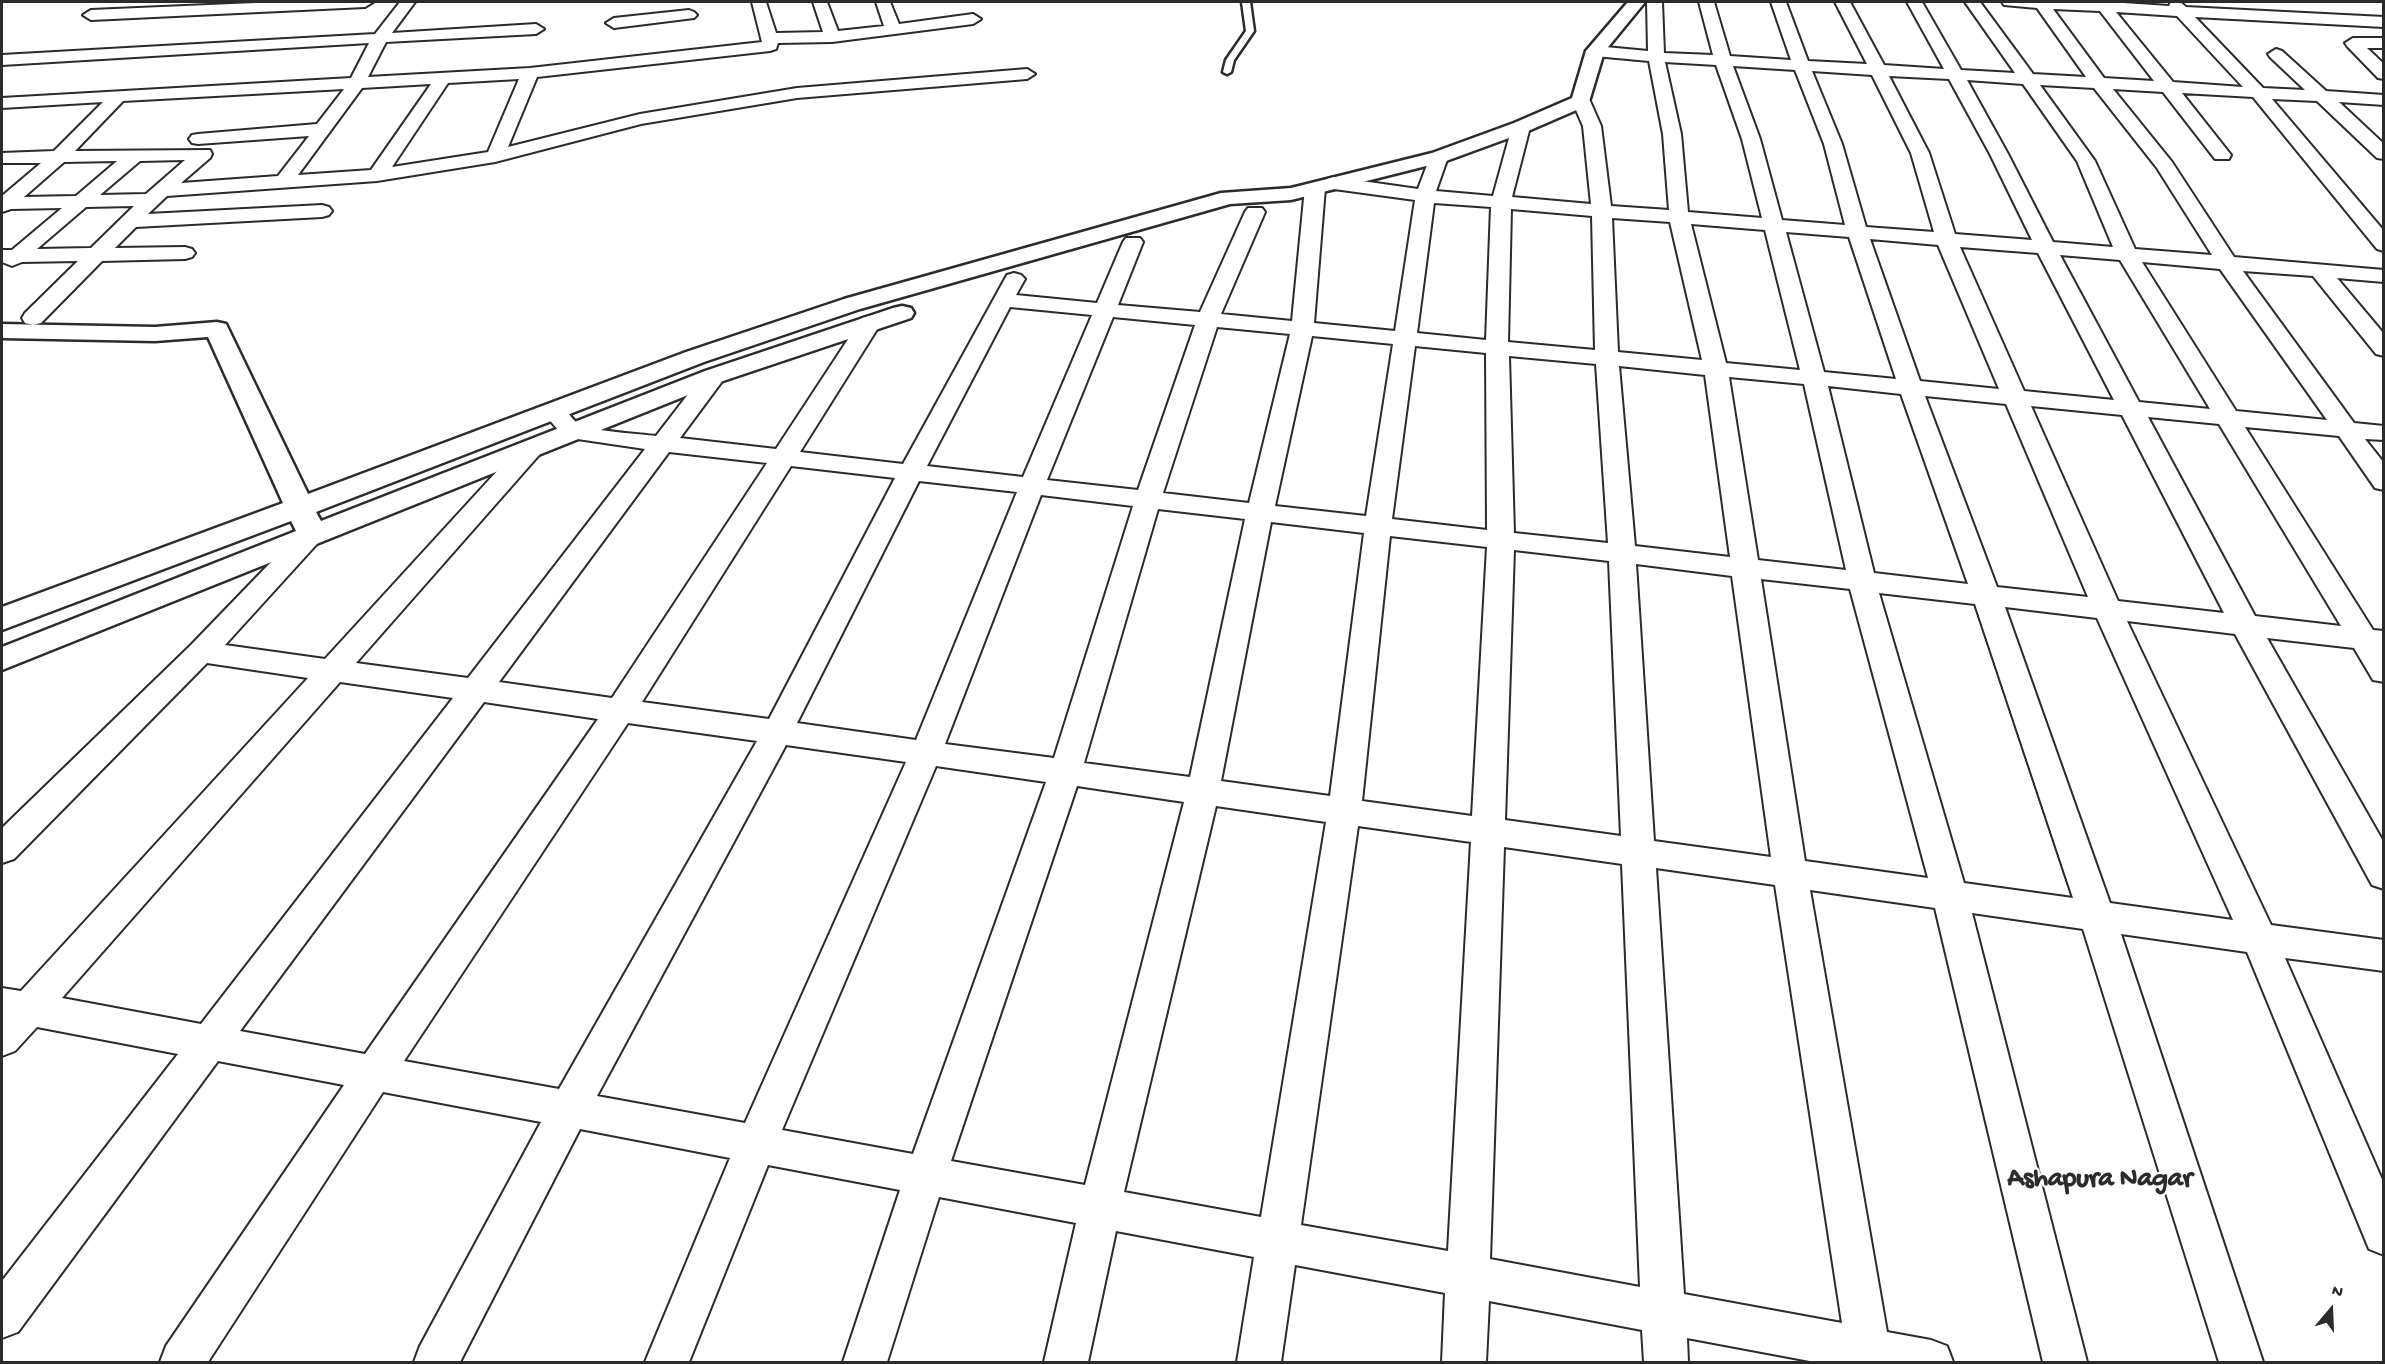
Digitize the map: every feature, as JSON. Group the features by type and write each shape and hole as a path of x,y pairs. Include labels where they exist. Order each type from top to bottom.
{"street":[{"path":"91,15 159,12 213,5 365,2"},
{"path":"284,181 357,83 380,38 407,2"},
{"path":"614,2 614,63"},
{"path":"2,103 530,73 770,46 759,2"},
{"path":"820,2 832,37"},
{"path":"883,2 893,29"},
{"path":"1637,2 1595,51 1581,100 1592,126 1602,211 1607,358 1622,554 1666,1362"},
{"path":"1654,2 1656,57 1672,134 1679,217 1716,369 1790,873 1870,1357"},
{"path":"1707,2 1723,61 1751,139 1774,225 1814,378 1862,581 1950,896 2065,1362"},
{"path":"1779,2 1801,65 1833,144 1857,232 1910,387 1987,597 2097,916 2241,1362"},
{"path":"1843,2 1880,70 1920,153 1946,239 2107,609 2259,938 2384,1234"},
{"path":"1915,2 1999,154 2046,248 2245,625 2384,875"},
{"path":"1973,2 2086,161 2127,255 2227,418 2373,640 2384,672"},
{"path":"2009,2 2178,6 2339,20 2381,17"},
{"path":"2041,2 2099,83 2165,166 2227,263 2384,482"},
{"path":"2268,2 2285,17"},
{"path":"2317,2 2339,20"},
{"path":"2102,4 2222,155"},
{"path":"2178,6 2259,93 2384,245"},
{"path":"614,23 688,8 694,54"},
{"path":"107,68 159,12"},
{"path":"768,38 832,37 973,19"},
{"path":"2,60 536,29"},
{"path":"2384,43 2353,43 2384,74"},
{"path":"1595,51 1656,57 2384,100"},
{"path":"2276,54 2384,154"},
{"path":"495,156 530,73"},
{"path":"3,204 80,202 284,181 377,175 495,156 640,119 797,93 1026,74"},
{"path":"377,175 443,78"},
{"path":"76,99 91,84"},
{"path":"225,106 239,90"},
{"path":"3,204 59,157 118,97"},
{"path":"2,619 300,507 563,421 714,376 870,323 1008,290 1133,242 1255,212 1313,189 1439,157 1521,127 1581,100"},
{"path":"186,154 212,123"},
{"path":"1464,1362 1501,540 1497,348 1501,202 1521,127"},
{"path":"198,139 324,129"},
{"path":"2,158 203,154 130,221 33,318"},
{"path":"2,270 9,256 80,202 136,155"},
{"path":"1259,1362 1276,1240 1344,812 1378,526 1425,196 1439,157"},
{"path":"1065,1362 1100,1208 1203,792 1260,512 1302,329 1313,189"},
{"path":"2,1039 15,1006 332,670 530,450 563,421 695,357 852,304 1229,198 1313,189 1501,202 2384,276"},
{"path":"130,221 322,210"},
{"path":"864,1362 1065,773 1148,499 1208,320 1255,212"},
{"path":"667,1362 756,1144 926,753 1032,486 1133,242"},
{"path":"9,256 185,252"},
{"path":"2320,271 2384,349"},
{"path":"1008,290 1105,310 2384,433"},
{"path":"436,1362 569,1110 777,733 911,472 1008,290"},
{"path":"183,1362 374,1073 620,711 781,457 870,323"},
{"path":"2,331 155,334 217,329 312,535"},
{"path":"2,1316 714,376"},
{"path":"563,421 663,444 2373,640"},
{"path":"2,659 530,450"},
{"path":"2,849 201,652 312,535"},
{"path":"201,652 2384,956"},
{"path":"15,1006 1467,1276 1662,1313 1870,1357 1931,1362"}],"lane":[{"path":"1227,72 1230,60 1250,32 1246,2"}],"district":[{"name":"Ashapura Nagar","path":"2100,1181"}]}
